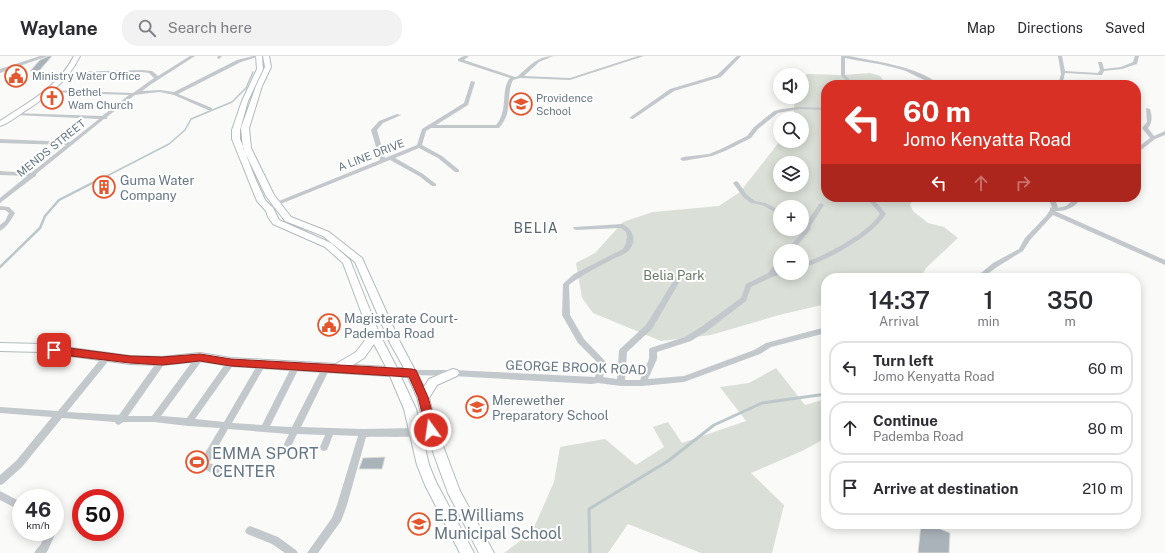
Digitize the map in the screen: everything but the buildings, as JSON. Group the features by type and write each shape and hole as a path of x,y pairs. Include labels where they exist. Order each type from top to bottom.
{"main road":[{"path":"0,124 50,91 68,73 77,56"},
{"path":"259,56 260,69 238,121 236,139 261,201 273,207 288,219 326,234 359,260 395,343 412,373 423,397 431,430 454,493 487,553"},
{"path":"266,56 268,67 248,115 245,136 247,148 273,207 272,217 276,222 285,227 328,245 347,262 374,333 404,393 431,485 467,553"},
{"path":"332,368 361,355 367,348 374,333"},
{"path":"0,347 40,348 107,357 162,361 200,357 231,362 309,368 412,373"},
{"path":"423,397 433,382 452,373"},
{"path":"424,464 441,458"}],"street":[{"path":"0,72 45,56"},
{"name":"MENDS STREET","path":"0,202 135,94 157,78 193,56"},
{"path":"176,93 239,61 259,56"},
{"path":"467,56 460,60 517,77 570,79 642,56"},
{"path":"430,126 497,127 501,124 506,110 509,80 517,77 537,61 551,56"},
{"path":"631,118 672,90 719,76 739,56"},
{"path":"848,80 843,75 843,56 910,71 931,80"},
{"path":"1060,56 1064,72 1062,80"},
{"path":"1064,72 1101,74 1102,70 1125,68 1135,63 1137,56"},
{"path":"1100,63 1102,70"},
{"path":"68,73 142,71 150,72 157,78"},
{"path":"430,126 466,104 473,82"},
{"path":"50,91 135,94 160,91 176,93 210,109"},
{"path":"683,159 710,155 749,137 756,128 776,112 799,108 821,109"},
{"path":"1148,109 1150,122 1149,126 1145,128 1153,138"},
{"path":"15,114 105,118"},
{"path":"383,161 374,130 381,122 398,115"},
{"name":"A LINE DRIVE","path":"273,207 419,146 424,130 430,126"},
{"path":"1141,148 1153,138 1165,134"},
{"path":"0,141 72,144"},
{"path":"419,146 440,157 457,171"},
{"path":"391,158 421,175 434,185"},
{"path":"0,173 34,175"},
{"path":"736,183 745,196 753,202 764,204 773,209"},
{"path":"809,263 842,247 877,223 883,214 873,202"},
{"path":"985,273 1021,250 1027,239 1055,207 1053,202"},
{"path":"1052,211 1061,211 1066,209 1074,202"},
{"path":"809,221 821,205"},
{"path":"0,208 7,208 12,213 7,222 0,229"},
{"path":"1052,211 1165,263"},
{"path":"576,228 622,226 630,233 632,239 631,244 625,250 576,276 566,284 566,315 581,341 603,364 598,380"},
{"path":"796,244 802,236"},
{"path":"770,275 773,271"},
{"path":"621,383 623,351 649,326 681,274"},
{"path":"642,383 653,359 652,350 688,339 704,329 744,300 748,286 773,274"},
{"name":"GEORGE BROOK ROAD","path":"412,373 452,373 592,381 598,380 621,383 642,383 684,379 757,352 769,345 821,331"},
{"path":"0,481 11,472 107,357"},
{"path":"154,419 200,357"},
{"path":"120,421 162,361"},
{"path":"188,423 231,362"},
{"path":"222,472 202,463 205,461 224,426 262,364"},
{"path":"264,429 296,366"},
{"path":"284,452 295,430 332,368"},
{"path":"0,410 120,421 154,419 264,429 363,433 416,432 431,430"},
{"path":"324,447 330,432"},
{"path":"312,553 336,521 363,433"},
{"path":"0,471 11,472"},
{"path":"0,496 12,502"},
{"path":"250,531 275,540 293,553"},
{"path":"39,553 47,541"}],"green space":[{"name":"Belia Park","path":"870,73 880,76 883,80 821,80 821,202 912,202 910,205 913,211 928,223 944,227 958,238 926,268 923,273 821,273 821,305 779,315 711,335 661,341 593,313 582,298 576,263 595,253 623,222 653,212 719,206 740,192 775,148 809,148 809,112 794,112 794,104 809,104 809,74 843,75"},
{"path":"776,368 805,405 821,400 821,441 802,451 751,473 784,505 772,553 701,553 628,524 608,553 504,553 532,532 554,482 560,447 605,439 636,465 664,447 653,427 668,422 682,443 746,421 720,387 749,383"}],"waterway":[{"path":"101,179 169,144 185,130 191,119 232,102 246,88 253,72"},
{"path":"0,267 40,228 45,216 59,200 102,178"},
{"path":"590,553 589,509 668,461 714,425 762,403 821,395"}],"place":[{"name":"Ministry Water Office","path":"16,76"},
{"name":"Bethel Wam Church","path":"52,98"},
{"name":"Providence School","path":"521,104"},
{"name":"Guma Water Company","path":"104,187"},
{"name":"Magisterate Court- Pademba Road","path":"329,325"},
{"name":"Merewether Preparatory School","path":"477,407"},
{"name":"EMMA SPORT CENTER","path":"197,462"},
{"name":"E.B.Williams Municipal School","path":"419,524"}],"district":[{"name":"BELIA","path":"536,228"}],"route":[{"path":"54,350 130,360 162,361 200,357 231,362 412,373 423,397 431,430"}]}
